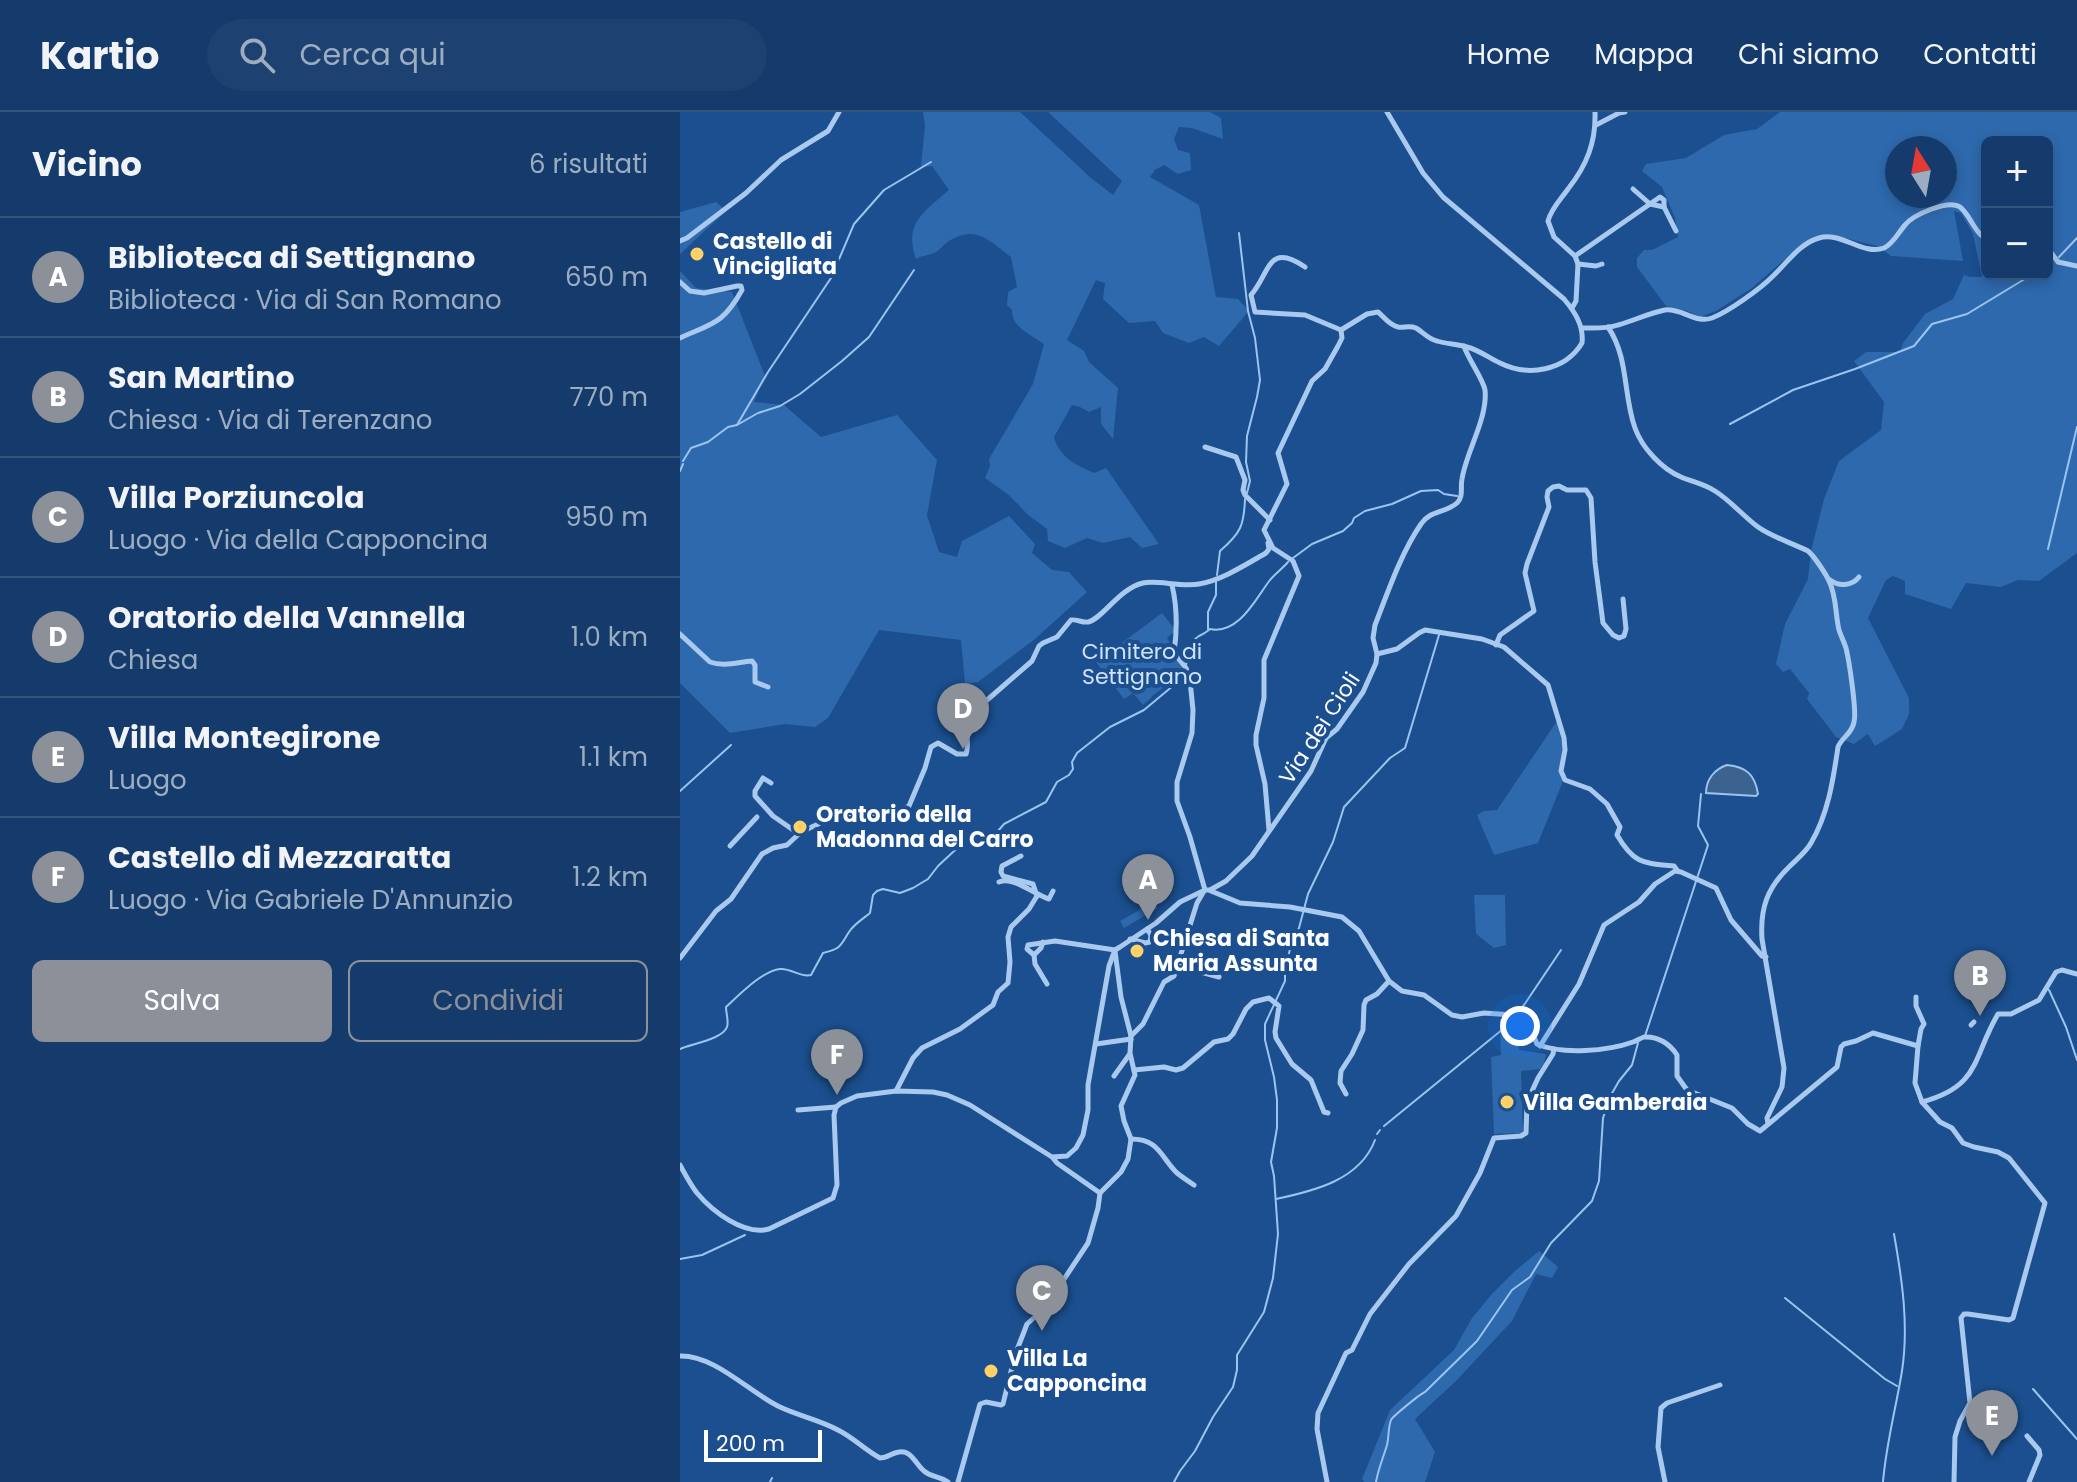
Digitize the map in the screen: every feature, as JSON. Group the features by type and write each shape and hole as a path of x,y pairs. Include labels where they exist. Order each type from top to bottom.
{"street":[{"path":"680,241 746,193 781,160 828,131 839,112"},
{"path":"1341,330 1367,314 1378,312 1398,327 1411,326 1438,342 1464,346 1518,370 1536,371 1552,367 1582,343 1582,328 1572,308 1443,197 1423,173 1387,112"},
{"path":"1572,308 1576,301 1578,264 1575,256 1554,237 1548,221 1551,211 1581,172 1596,135 1595,112"},
{"path":"1596,125 1625,112"},
{"path":"1633,189 1650,204 1664,207"},
{"path":"1575,256 1660,197 1676,231"},
{"path":"1582,328 1608,327 1668,310 1700,320 1713,317 1769,280 1800,250 1818,238 1827,236 1877,249 1888,246 1903,227 1916,217 1943,205 1957,205 1981,235"},
{"path":"2053,255 2058,262 2077,266"},
{"path":"1305,267 1291,258 1283,257 1270,265 1259,287 1251,295 1255,312 1305,315 1341,330"},
{"path":"1578,264 1602,264"},
{"path":"680,282 690,291 704,293 737,286 741,286 742,290 718,322 680,338"},
{"path":"1608,327 1619,346 1636,430 1647,449 1672,472 1718,493 1761,529 1808,551 1829,579 1841,585 1859,577"},
{"path":"680,958 716,911 731,899 762,854 787,845 806,829 829,819 858,812 884,814 905,810 912,801 931,747 938,743 957,754 966,754 966,711 986,701 1032,661 1043,643 1057,637 1071,620 1094,620 1119,595 1142,583 1199,584 1220,577 1266,553 1269,549 1264,530 1287,484 1278,453 1312,381 1325,369 1342,338 1341,330"},
{"name":"Via dei Cioli","path":"1148,928 1180,902 1226,881 1248,861 1311,771 1326,738 1337,729 1373,674 1377,654 1373,638 1375,625 1412,537 1423,519 1456,503 1462,492 1461,480 1485,399 1484,385 1464,346"},
{"path":"1205,447 1236,457 1245,480 1245,495 1270,520"},
{"path":"1496,645 1500,635 1534,611 1525,573 1549,507 1548,491 1553,487 1586,490 1591,498 1603,623 1619,638 1624,636 1626,629 1623,599"},
{"path":"1268,542 1293,561 1299,576 1264,660 1264,698 1256,745 1265,784 1269,830"},
{"path":"1768,1123 1767,1118 1782,1087 1784,1068 1762,929 1766,899 1774,882 1811,843 1828,805 1840,741 1851,733 1855,720 1847,651 1839,630 1829,579"},
{"path":"1172,585 1175,595 1174,653 1186,668 1193,710 1192,733 1177,782 1177,801 1208,890 1240,903 1290,907 1342,917 1359,931 1389,981 1402,991 1424,995 1452,1015 1515,1015 1527,1021 1533,1038 1540,1046 1554,1049 1601,1048 1644,1037 1661,1040 1677,1055 1677,1076 1687,1090 1732,1108 1760,1131 1837,1067 1844,1044 1873,1033 1918,1046"},
{"path":"1377,654 1397,649 1425,630 1482,639 1507,650 1548,685 1564,738 1561,771 1565,780 1590,789 1607,804 1620,827 1617,835 1627,853 1652,864 1674,866 1716,888 1731,920 1766,957"},
{"path":"680,634 716,664 754,662 755,682 768,687"},
{"path":"761,813 754,793 763,778 771,783"},
{"path":"761,813 773,816 799,834"},
{"path":"730,846 761,813"},
{"path":"1021,856 1002,866 1001,872 1003,876 1033,884 1037,896"},
{"path":"1540,1046 1579,984 1604,925 1639,902 1655,884 1677,870"},
{"path":"999,882 1013,881 1037,896 1049,899 1053,891"},
{"path":"1096,1044 1131,1038 1143,1024 1164,982 1174,976 1197,903 1208,890"},
{"path":"896,1091 913,1058 922,1048 960,1029 993,1005 998,992 1008,983 1008,937 1011,927 1037,896"},
{"path":"1052,1157 1067,1156 1083,1135 1088,1110 1088,1085 1111,959 1115,950 1130,939 1148,928 1151,935 1150,942 1145,943 1130,939"},
{"path":"1047,984 1035,964 1034,955 1027,949 1028,945 1055,941 1115,950"},
{"path":"1034,955 1043,942"},
{"path":"958,1482 980,1404 1003,1404 1015,1355 1027,1324 1045,1308 1088,1243 1100,1193 1128,1159 1131,1139 1121,1109 1134,1078 1134,1070 1115,950"},
{"path":"1178,962 1219,977"},
{"path":"1922,1102 1951,1092 1974,1069 1998,1014 2007,1015 2039,1000 2056,972 2076,972"},
{"path":"1346,1094 1340,1083 1341,1071 1363,1030 1364,1005 1389,981"},
{"path":"1916,997 1916,1006 1924,1024 1918,1046 1915,1083 1922,1102 1940,1122 1952,1128 1963,1143 2009,1158 2045,1206 2013,1318 1968,1314 1961,1318 1970,1403 1955,1437 1954,1482"},
{"path":"1134,1070 1183,1068 1214,1042 1228,1039 1246,1009 1264,998 1275,1001 1279,1012 1276,1038 1292,1064 1311,1080 1324,1112 1328,1113"},
{"path":"1327,1482 1317,1429 1318,1413 1346,1353 1352,1350 1370,1314 1409,1264 1456,1216 1480,1173 1494,1138 1526,1133 1527,1102 1554,1049"},
{"path":"1114,1076 1130,1054"},
{"path":"798,1110 836,1107 851,1097 896,1091 933,1092 970,1105 1052,1157 1100,1193"},
{"path":"680,1165 695,1191 736,1224 751,1230 769,1229 829,1202 835,1196 836,1107"},
{"path":"1131,1139 1155,1145 1175,1170 1194,1185"},
{"path":"680,1356 695,1358 721,1369 779,1407 842,1432 880,1458 885,1459 897,1452 907,1453 927,1474 939,1476 948,1482"},
{"path":"1665,1482 1658,1447 1661,1408 1667,1403 1720,1385"},
{"path":"2027,1436 2040,1455 2029,1482"}],"green space":[{"path":"923,112 1020,112 1113,195 1122,181 1048,112 1210,112 1221,118 1223,139 1192,128 1179,127 1174,139 1178,150 1190,153 1191,170 1178,174 1164,165 1150,177 1199,205 1216,297 1238,299 1249,311 1219,346 1204,337 1189,343 1163,333 1155,321 1129,323 1103,299 1105,283 1096,280 1067,340 1084,351 1089,362 1118,388 1113,439 1101,424 1101,407 1089,412 1072,405 1054,437 1057,444 1070,460 1087,470 1094,473 1106,468 1159,544 1142,548 1130,537 1103,543 1087,538 1065,548 1048,541 1047,529 985,478 990,466 989,459 1033,384 1044,344 1015,321 1007,305 1008,292 1017,287 1011,257 989,240 975,234 959,236 936,252 916,259 912,236 914,227 949,190 932,166 921,167 925,125"},
{"path":"1780,112 2077,112 2077,553 2039,581 2018,580 2001,587 1966,583 1951,609 1905,594 1905,581 1893,576 1886,580 1868,618 1909,698 1909,714 1902,729 1875,746 1868,734 1854,744 1836,737 1807,699 1809,693 1790,669 1783,672 1776,664 1785,624 1808,579 1811,551 1824,499 1839,461 1881,430 1884,402 1854,361 1866,352 1900,352 1903,343 1925,314 1953,299 1964,275 1981,277 1981,280 2053,280 2053,136 1981,136 1981,272 1973,234 1961,213 1954,211 1963,261 1891,256 1877,246 1828,234 1807,240 1752,288 1716,311 1700,317 1666,306 1637,267 1637,258 1644,250 1652,250 1678,237 1675,218 1662,187 1642,171 1646,164 1686,158 1724,135 1757,129"},
{"path":"716,202 726,211 680,254 680,212"},
{"path":"680,271 696,288 732,292 765,376 754,402 784,405 821,437 897,415 937,460 927,515 939,552 957,557 962,541 1009,516 1035,544 1032,553 1052,570 1069,572 1087,592 1035,639 978,682 965,684 961,640 879,630 828,718 815,727 785,724 730,733 680,683"},
{"name":"Cimitero di Settignano","path":"1162,613 1174,628 1167,638 1170,643 1166,647 1185,671 1143,705 1133,693 1124,699 1096,662"},
{"path":"1557,721 1563,748 1560,772 1563,781 1538,843 1494,855 1477,815 1497,810"},
{"path":"1474,895 1505,895 1506,945 1494,948 1476,934"},
{"path":"1152,900 1158,908 1124,928 1120,921"},
{"name":"Villa Gamberaia","path":"1500,1019 1518,1019 1519,1050 1546,1054 1540,1069 1521,1071 1523,1133 1494,1134 1491,1057 1501,1055"},
{"path":"1539,1251 1558,1267 1552,1278 1536,1274 1512,1321 1457,1380 1415,1419 1435,1452 1425,1482 1364,1482 1362,1479 1390,1410 1454,1350 1472,1318 1491,1295"}],"shaded area":[{"path":"1727,765 1749,773 1757,787 1756,796 1706,793 1712,775"}],"waterway":[{"path":"737,425 768,372 831,278 854,224 884,190 931,162"},
{"path":"1239,233 1260,380 1247,436 1246,462 1250,481 1247,493"},
{"path":"2059,257 2077,238"},
{"path":"683,461 691,448 708,442 728,427 780,406 842,361 869,337 914,270"},
{"path":"1730,424 1793,390 1914,346 1932,324 1967,314 2023,280"},
{"path":"2048,549 2077,427"},
{"path":"680,471 683,464"},
{"path":"1293,558 1312,544 1343,531 1365,511 1392,504 1421,491 1438,490 1457,496"},
{"path":"1217,575 1220,551 1240,528 1245,499"},
{"path":"1186,666 1193,642 1210,629 1220,629 1238,621 1288,562"},
{"path":"1208,629 1208,612 1216,595 1216,582"},
{"path":"1174,1482 1233,1387 1237,1355 1264,1312 1273,1278 1278,1234 1271,1162 1277,1128 1277,1100 1265,1040 1265,1024 1285,981 1290,949 1308,894 1333,842 1344,807 1390,758 1405,748 1439,635"},
{"path":"680,1049 724,1031 728,1025 726,1007 766,974 780,969 811,975 823,953 839,946 854,926 870,913 873,895 877,891 883,889 900,893 913,888 928,879 967,839 998,831 1004,824 1046,802 1057,782 1073,769 1072,762 1077,753 1110,727 1144,710 1185,673"},
{"path":"680,791 731,745"},
{"path":"1645,1036 1708,845 1698,826 1701,794"},
{"path":"1508,1023 1561,950"},
{"path":"2049,990 2077,1060"},
{"path":"1384,1126 1503,1029"},
{"path":"1376,1482 1391,1420 1477,1341 1512,1290 1530,1277 1551,1243 1592,1201 1599,1181 1603,1118 1611,1095 1632,1065 1638,1043"},
{"path":"1377,1134 1380,1130"},
{"path":"1276,1199 1334,1182 1359,1165 1375,1140"},
{"path":"1883,1482 1905,1337 1902,1285 1894,1234"},
{"path":"680,1259 702,1255 745,1235"},
{"path":"1785,1298 1897,1386"},
{"path":"2033,1389 2077,1439"},
{"path":"770,1482 772,1478"}],"place":[{"name":"Castello di Vincigliata","path":"697,254"},
{"name":"Oratorio della Vannella","path":"963,749"},
{"name":"Oratorio della Madonna del Carro","path":"800,827"},
{"name":"Biblioteca di Settignano","path":"1148,920"},
{"name":"Chiesa di Santa Maria Assunta","path":"1137,951"},
{"name":"San Martino","path":"1980,1016"},
{"name":"Castello di Mezzaratta","path":"837,1095"},
{"name":"Villa Gamberaia","path":"1507,1102"},
{"name":"Villa Porziuncola","path":"1042,1331"},
{"name":"Villa La Capponcina","path":"991,1371"},
{"name":"Villa Montegirone","path":"1992,1456"}]}
